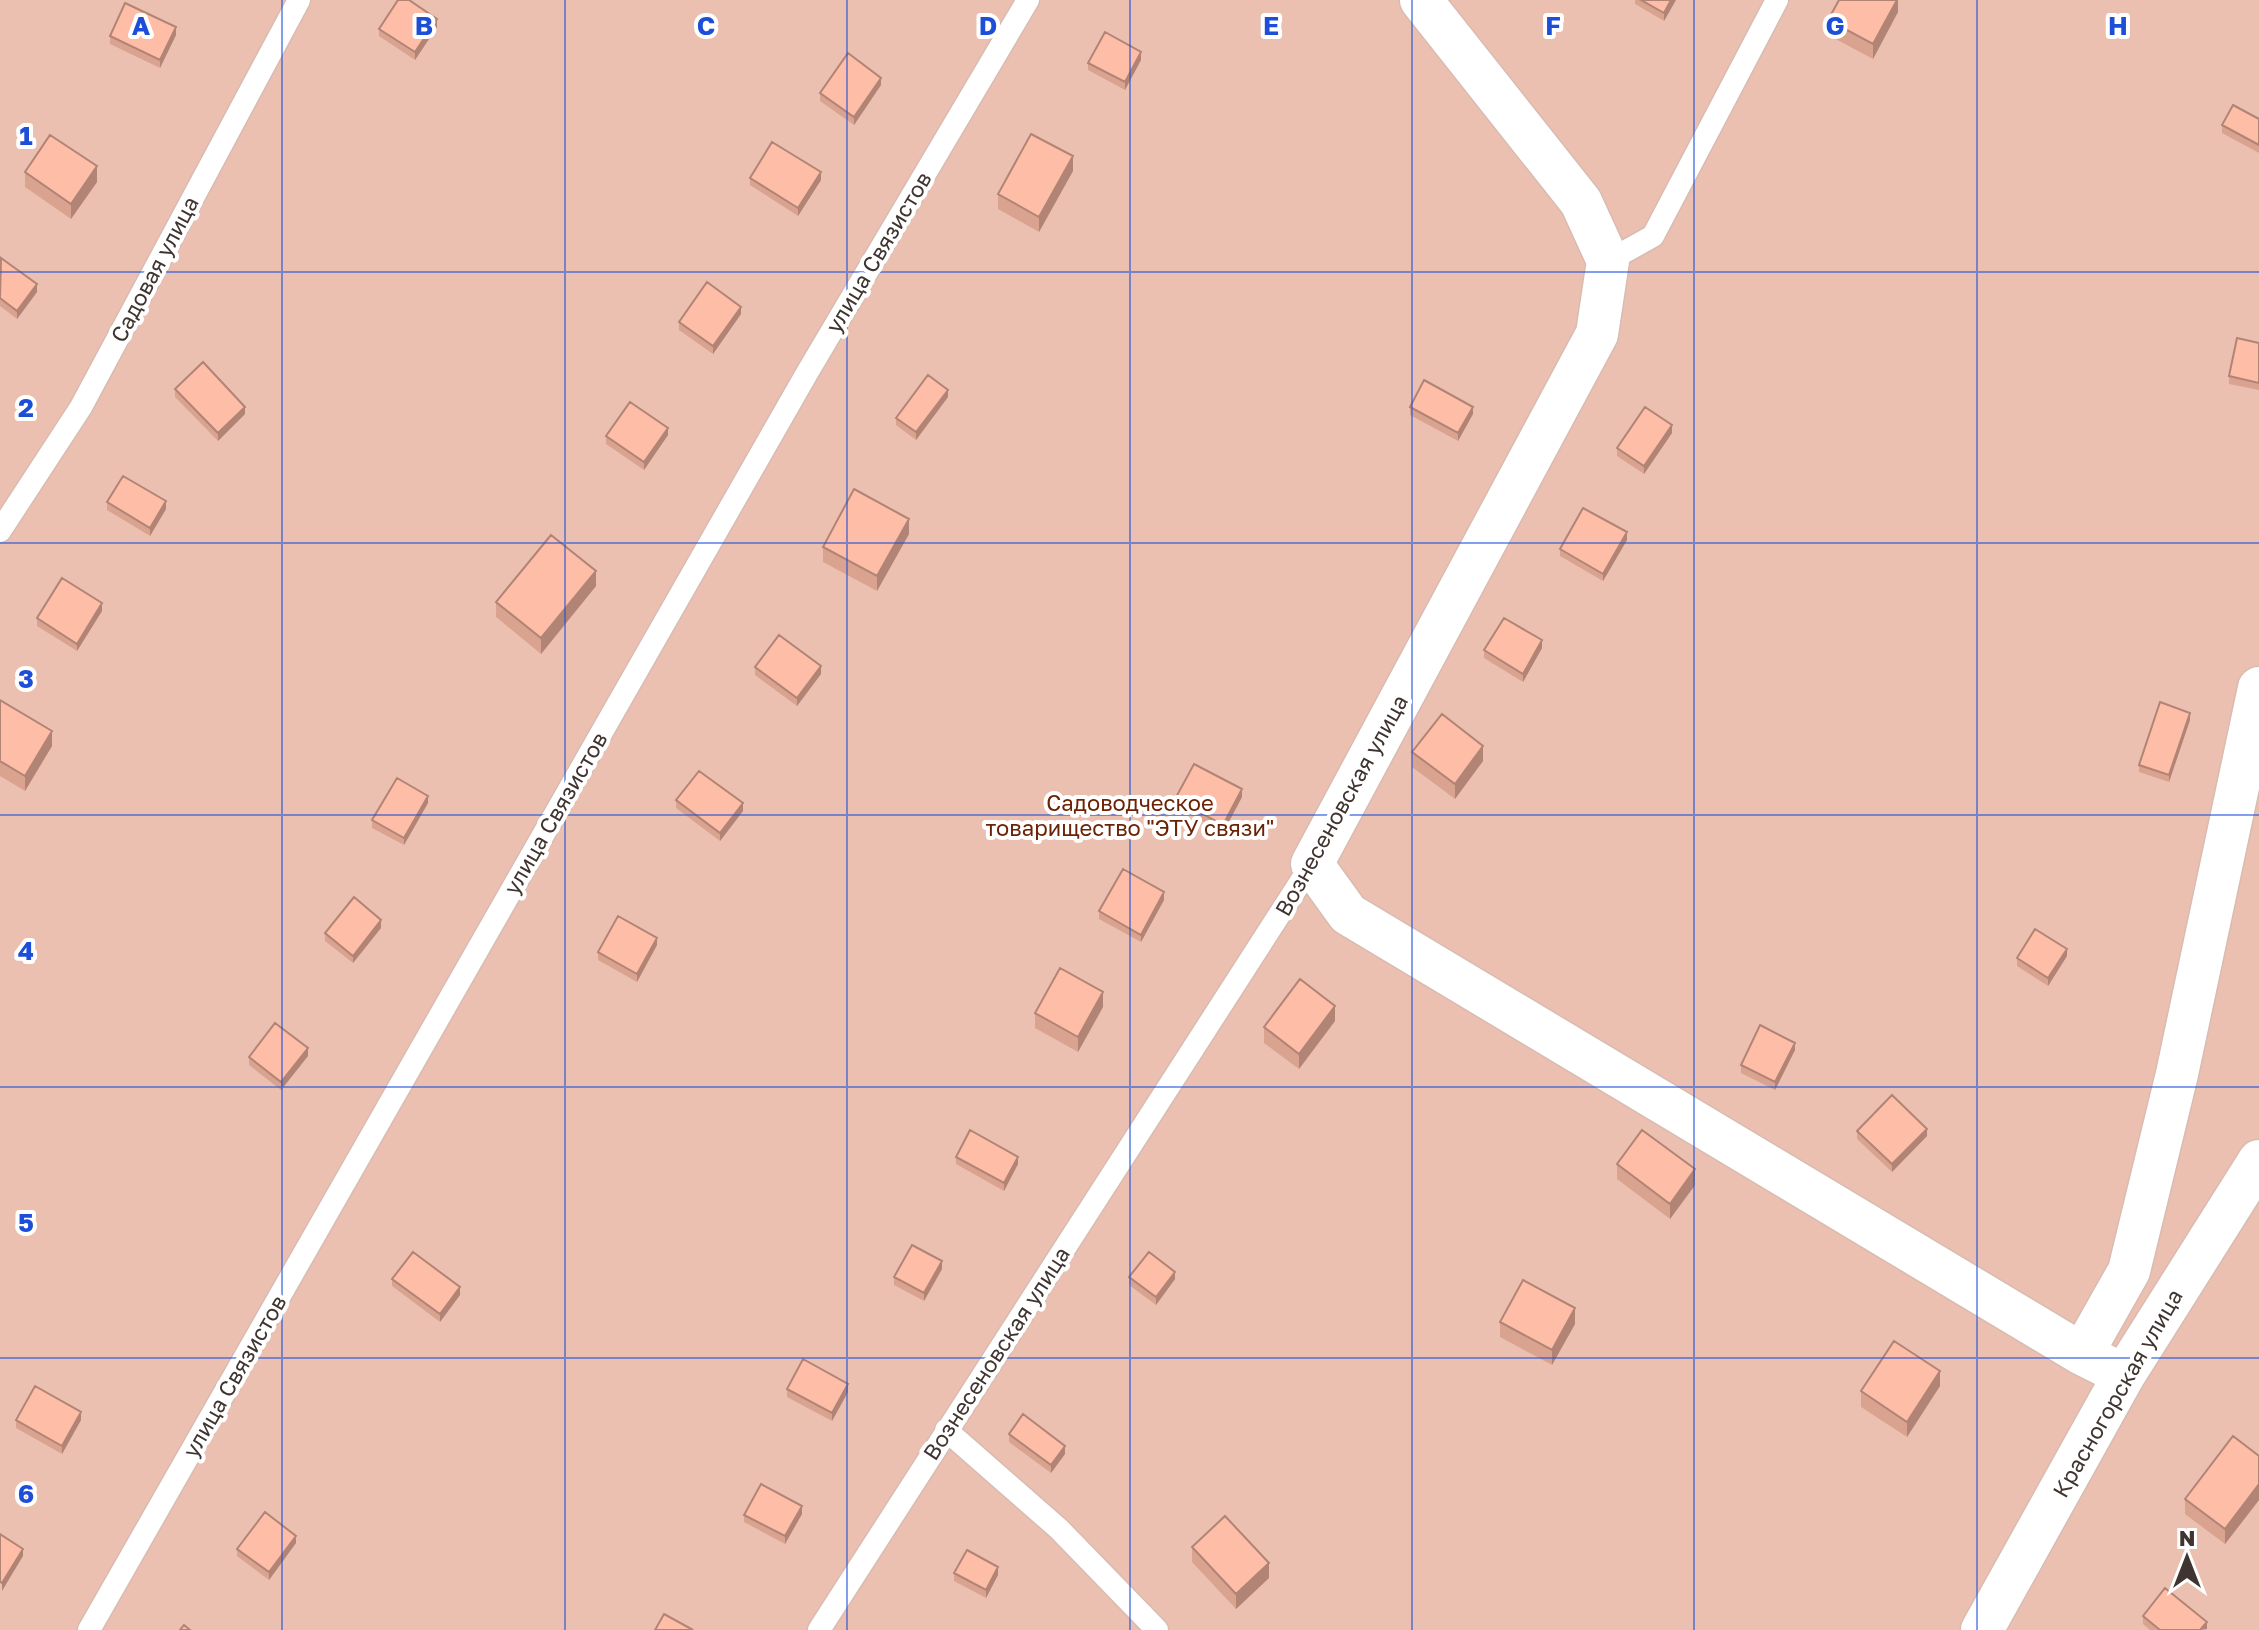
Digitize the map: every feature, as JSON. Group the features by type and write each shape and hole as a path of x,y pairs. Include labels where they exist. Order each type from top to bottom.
{"street":[{"path":"1421,0 1581,202 1608,261"},
{"name":"Вознесеновская улица","path":"1312,864 1597,334 1608,261"},
{"path":"2082,1354 2129,1271 2177,1074 2259,688"},
{"path":"1312,864 1348,914 2082,1354 2124,1375"},
{"name":"Красногорская улица","path":"1982,1630 2124,1375 2259,1161"}],"lane":[{"name":"Садовая улица","path":"0,531 81,407 299,0"},
{"name":"улица Связистов","path":"89,1630 807,373 1028,0"},
{"path":"1608,261 1653,236 1777,0"},
{"name":"Вознесеновская улица","path":"819,1630 1312,864"},
{"path":"946,1430 1059,1529 1157,1630"}],"green space":[{"name":"Садоводческое товарищество \"ЭТУ связи\"","path":"0,0 2259,0 2259,1630 0,1630"}],"building":[{"path":"398,0 409,0 437,19 415,52 379,29"},
{"path":"1641,0 1671,0 1664,13"},
{"path":"1839,0 1897,0 1873,44 1828,20"},
{"path":"125,3 176,27 160,60 110,36"},
{"path":"1105,32 1141,52 1125,82 1088,63"},
{"path":"848,53 881,78 854,117 820,93"},
{"path":"2233,105 2259,119 2259,145 2222,125"},
{"path":"1031,134 1073,156 1039,217 998,194"},
{"path":"50,135 97,166 71,204 25,172"},
{"path":"772,142 821,172 798,208 750,178"},
{"path":"1,258 37,284 17,311 0,298"},
{"path":"707,282 741,307 713,346 679,322"},
{"path":"2237,338 2259,343 2259,383 2229,376"},
{"path":"203,362 245,407 218,433 175,389"},
{"path":"928,375 948,390 916,432 896,418"},
{"path":"1424,380 1473,407 1458,433 1410,407"},
{"path":"630,402 668,428 644,462 606,436"},
{"path":"1645,407 1672,425 1644,466 1617,448"},
{"path":"123,476 166,501 150,528 107,502"},
{"path":"854,489 909,519 877,576 823,547"},
{"path":"1583,508 1627,532 1603,574 1560,549"},
{"path":"551,535 596,571 541,638 496,602"},
{"path":"62,578 102,603 77,644 37,618"},
{"path":"1504,618 1542,640 1523,674 1484,650"},
{"path":"779,635 821,666 797,698 755,667"},
{"path":"0,700 52,731 25,776 0,761"},
{"path":"2160,702 2190,713 2169,775 2139,765"},
{"path":"1442,714 1483,746 1455,784 1412,752"},
{"path":"1194,764 1242,789 1223,825 1175,799"},
{"path":"699,771 743,803 720,833 676,800"},
{"path":"397,778 428,796 404,838 372,820"},
{"path":"1123,869 1164,892 1141,935 1099,911"},
{"path":"354,897 381,920 353,956 325,933"},
{"path":"618,916 657,938 637,974 598,952"},
{"path":"2035,929 2067,949 2048,978 2017,958"},
{"path":"1060,968 1103,992 1078,1037 1035,1013"},
{"path":"1300,979 1335,1006 1299,1054 1264,1027"},
{"path":"275,1023 308,1048 281,1082 249,1057"},
{"path":"1760,1025 1795,1043 1775,1082 1741,1065"},
{"path":"1892,1095 1927,1129 1892,1164 1857,1131"},
{"path":"970,1130 1018,1157 1004,1183 956,1157"},
{"path":"1642,1130 1695,1169 1670,1204 1617,1164"},
{"path":"912,1245 942,1261 924,1293 894,1277"},
{"path":"413,1252 460,1287 440,1314 392,1279"},
{"path":"1149,1252 1175,1272 1156,1297 1129,1277"},
{"path":"1523,1280 1575,1308 1552,1350 1500,1322"},
{"path":"1894,1341 1940,1371 1907,1422 1861,1391"},
{"path":"803,1359 848,1384 832,1413 787,1389"},
{"path":"35,1386 81,1412 62,1446 16,1420"},
{"path":"1023,1414 1065,1446 1051,1465 1009,1434"},
{"path":"2233,1436 2259,1456 2259,1484 2225,1529 2185,1499"},
{"path":"761,1484 802,1506 785,1536 744,1515"},
{"path":"265,1512 296,1536 269,1572 237,1549"},
{"path":"1225,1516 1269,1563 1236,1594 1192,1547"},
{"path":"0,1534 23,1549 2,1583 0,1582"},
{"path":"967,1550 998,1567 986,1590 954,1573"},
{"path":"2165,1588 2207,1622 2200,1630 2160,1630 2143,1616"},
{"path":"664,1614 693,1630 655,1630"}]}
